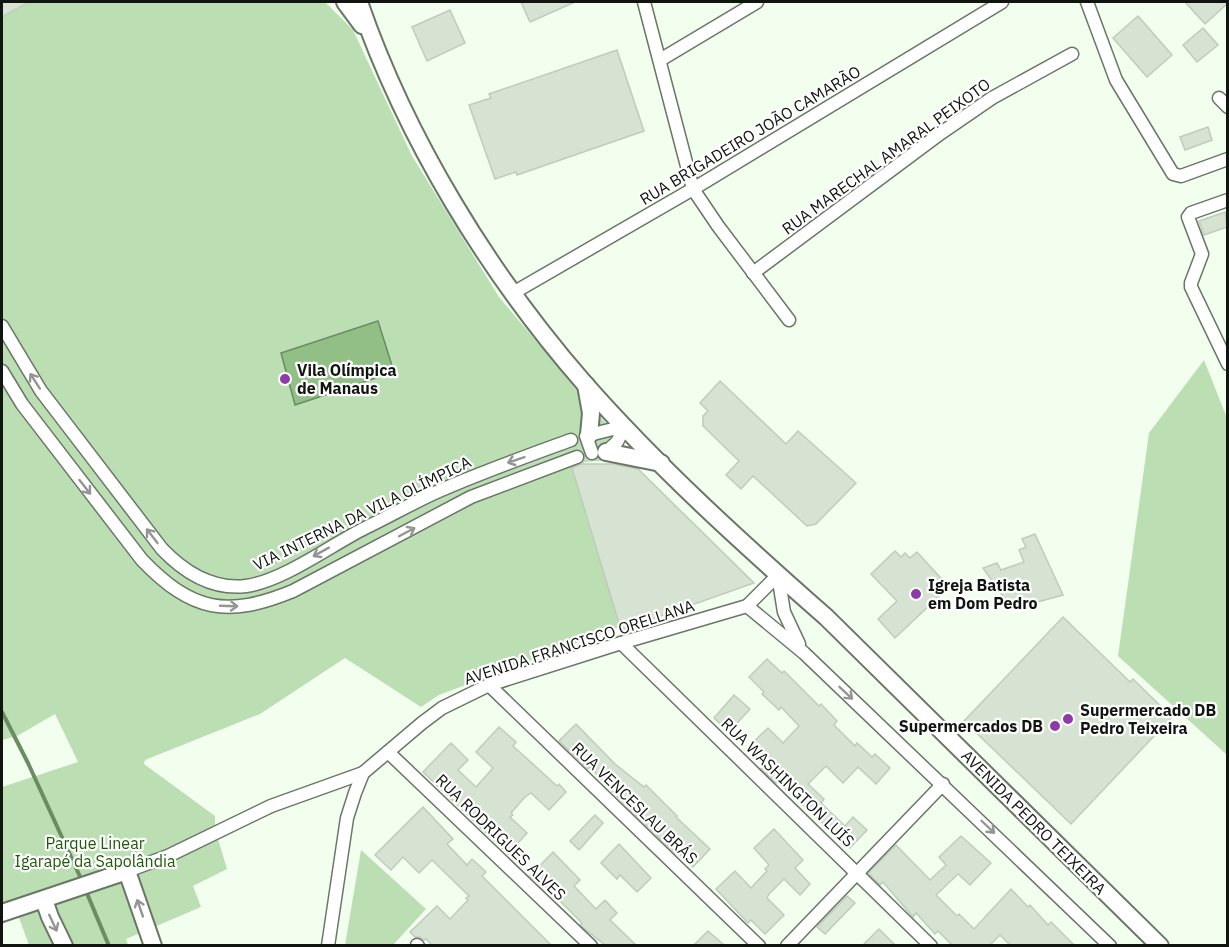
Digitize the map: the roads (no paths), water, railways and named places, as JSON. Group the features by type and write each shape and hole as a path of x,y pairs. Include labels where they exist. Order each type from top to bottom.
{"street":[{"path":"345,2 372,40"},
{"name":"AVENIDA PEDRO TEIXEIRA","path":"359,2 372,40 436,170 513,293 585,384 661,463 778,575 826,616 1160,945"},
{"path":"644,2 693,189 789,320"},
{"path":"660,60 757,2"},
{"name":"RUA BRIGADEIRO JOÃO CAMARÃO","path":"513,293 693,189 1002,2"},
{"path":"1087,2 1116,80 1173,174 1181,176 1227,159"},
{"name":"RUA MARECHAL AMARAL PEIXOTO","path":"753,273 967,115 992,98 1072,54"},
{"path":"1227,200 1191,213 1188,217 1202,254 1191,287 1227,364"},
{"name":"VIA INTERNA DA VILA OLÍMPICA","path":"2,326 41,391 177,566 196,578 216,585 247,586 276,576 361,530 461,482 571,440"},
{"name":"VIA INTERNA DA VILA OLÍMPICA","path":"2,371 22,404 142,560 163,582 186,597 206,604 227,607 246,606 293,591 471,497 577,457"},
{"path":"585,384 591,413 588,435 599,452 661,463"},
{"path":"588,435 625,426"},
{"path":"599,452 617,442 625,426"},
{"path":"69,466 88,452"},
{"path":"461,482 471,497"},
{"path":"114,524 132,511"},
{"name":"AVENIDA PEDRO TEIXEIRA","path":"778,575 784,612 793,635 804,653"},
{"name":"AVENIDA FRANCISCO ORELLANA","path":"363,773 442,708 489,684 747,606 778,575"},
{"name":"AVENIDA PEDRO TEIXEIRA","path":"747,606 804,653 1110,945"},
{"name":"RUA WASHINGTON LUÍS","path":"621,643 931,945"},
{"name":"RUA VENCESLAU BRÁS","path":"489,684 759,945"},
{"name":"RUA RODRIGUES ALVES","path":"388,752 591,945"},
{"path":"2,913 168,856 271,806 363,773"},
{"path":"328,945 347,818 363,773"},
{"path":"787,945 943,784"},
{"path":"127,871 153,945"},
{"path":"44,900 50,918 64,945"}],"waterway":[{"path":"2,712 82,881"},
{"path":"86,891 109,946"}],"place":[{"name":"Vila Olímpica de Manaus","path":"285,379"},
{"name":"Igreja Batista em Dom Pedro","path":"916,594"},
{"name":"Supermercado DB Pedro Teixeira","path":"1068,719"},
{"name":"Supermercados DB","path":"1055,726"}],"park label":[{"name":"Parque Linear Igarapé da Sapolândia","path":"95,852"}]}
